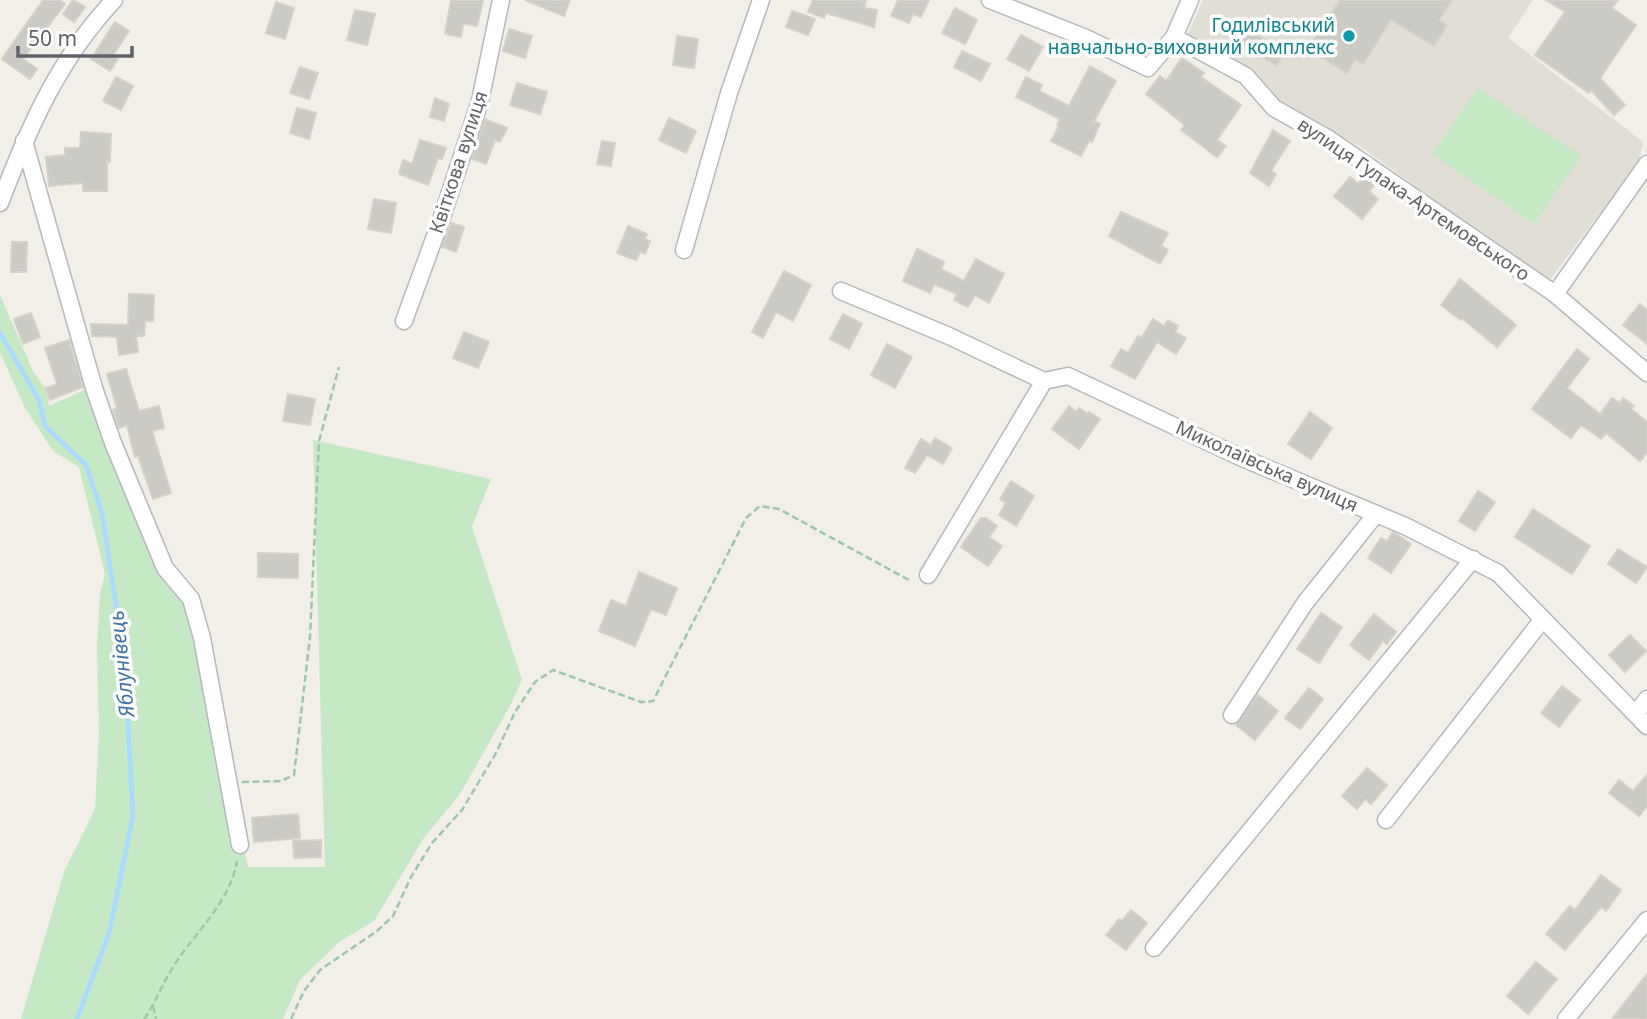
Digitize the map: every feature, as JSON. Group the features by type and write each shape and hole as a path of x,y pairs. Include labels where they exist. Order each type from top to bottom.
{"street":[{"path":"0,203 45,95 93,23 114,0"},
{"name":"Квіткова вулиця","path":"404,321 442,218 480,101 501,0"},
{"path":"684,250 729,93 761,0"},
{"path":"990,0 1086,38 1148,68 1174,37 1190,0"},
{"name":"вулиця Гулака-Артемовського","path":"1174,37 1246,76 1274,108 1329,139 1555,293 1647,373"},
{"path":"24,141 94,388 113,443 165,568 191,599 202,638 240,845"},
{"path":"1555,293 1647,164"},
{"path":"841,291 949,336 1044,381 929,575"},
{"name":"Миколаївська вулиця","path":"1044,381 1068,376 1240,457 1376,514 1498,573 1647,726"},
{"path":"1232,715 1305,603 1376,514"},
{"path":"1154,948 1473,559"},
{"path":"1386,820 1543,618"},
{"path":"1636,713 1647,699"},
{"path":"1566,1019 1647,920"}],"path":[{"path":"229,783 281,781 293,775 310,638 319,441 339,367"},
{"path":"291,1019 304,991 320,970 377,931 393,916 411,877 432,843 462,810 496,753 514,712 535,682 553,670 641,702 653,701 747,518 760,506 779,509 907,579 918,580 929,575"},
{"path":"144,1019 173,967 220,903 235,873 240,845"},
{"path":"153,1006 156,1019"}],"shaded area":[{"path":"1203,0 1533,0 1508,38 1643,142 1639,162 1548,282 1364,149 1281,103 1263,80 1188,34"}],"green space":[{"path":"1478,88 1581,156 1534,224 1432,154"},
{"path":"0,295 33,371 46,390 49,406 100,383 128,465 169,562 203,607 229,783 248,867 325,867 313,440 491,479 472,527 522,680 460,794 423,839 374,921 339,942 300,980 283,1019 21,1019 64,872 95,809 99,733 97,648 100,594 105,574 79,467 53,451 25,408 0,352"}],"building":[{"path":"43,0 59,0 65,4 23,59 37,69 30,79 2,59"},
{"path":"73,0 85,7 74,22 63,14"},
{"path":"451,0 483,0 477,26 463,24 461,37 445,34"},
{"path":"525,0 570,0 564,16"},
{"path":"813,0 866,0 864,8 877,10 874,27 826,13 824,18 808,12"},
{"path":"898,0 929,0 921,17 913,14 909,23 891,16"},
{"name":"Годилівський навчально-виховний комплекс","path":"1340,0 1452,0 1439,20 1447,25 1434,46 1391,20 1363,64 1355,59 1347,73 1309,49"},
{"path":"1546,0 1618,0 1612,8 1636,25 1600,78 1625,105 1614,115 1591,90 1589,93 1535,55 1565,12"},
{"path":"276,2 294,8 285,39 266,33"},
{"path":"955,8 977,20 965,44 942,33"},
{"path":"355,10 375,14 367,45 347,40"},
{"path":"792,11 815,19 808,35 786,27"},
{"path":"1234,21 1285,52 1276,65 1225,34"},
{"path":"115,22 129,31 113,55 118,59 110,71 91,59"},
{"path":"509,29 532,36 525,58 503,51"},
{"path":"1021,35 1043,47 1029,71 1007,59"},
{"path":"677,36 698,39 694,68 673,65"},
{"path":"962,51 990,64 981,81 954,67"},
{"path":"1182,58 1204,73 1201,77 1241,105 1217,140 1226,146 1217,157 1181,130 1185,125 1146,94 1160,76 1166,81"},
{"path":"1090,66 1116,81 1094,121 1100,124 1092,142 1089,141 1081,156 1051,141 1060,119 1016,97 1026,77 1042,85 1039,91 1069,106"},
{"path":"300,67 318,73 309,99 290,93"},
{"path":"116,77 133,86 121,110 103,101"},
{"path":"517,83 547,92 540,114 510,105"},
{"path":"435,98 449,104 444,121 430,117"},
{"path":"297,108 316,113 309,139 290,133"},
{"path":"669,118 696,131 686,153 659,140"},
{"path":"485,119 507,128 500,142 495,140 486,164 472,159"},
{"path":"1273,130 1290,141 1271,171 1276,174 1269,186 1250,173"},
{"path":"81,132 111,134 107,191 83,191 83,183 49,186 46,157 65,155 65,148 80,148"},
{"path":"420,140 446,148 442,159 438,158 428,185 399,174 403,160 412,164"},
{"path":"602,141 615,143 611,166 597,164"},
{"path":"1350,177 1358,184 1364,177 1374,185 1369,191 1378,199 1362,219 1334,196"},
{"path":"374,199 396,203 391,233 368,229"},
{"path":"1121,212 1168,233 1161,246 1168,250 1160,264 1109,236"},
{"path":"451,223 464,227 456,252 442,247"},
{"path":"628,226 647,234 645,239 650,241 645,254 640,252 636,260 617,253"},
{"path":"12,242 27,242 26,272 11,272"},
{"path":"917,249 944,262 941,269 964,281 976,259 1004,274 989,303 975,295 968,307 954,300 957,294 934,284 930,293 903,281"},
{"path":"784,271 811,285 793,321 776,312 763,338 752,332"},
{"path":"1460,279 1516,325 1497,347 1462,318 1461,320 1441,305"},
{"path":"129,294 154,295 153,321 145,321 144,336 136,336 138,352 119,355 117,337 92,336 91,324 128,325"},
{"path":"1640,304 1647,310 1647,344 1623,325"},
{"path":"31,313 40,337 23,344 14,319"},
{"path":"843,314 862,324 849,349 830,339"},
{"path":"1153,319 1164,326 1168,320 1178,326 1175,332 1186,338 1176,354 1157,342 1135,379 1111,366 1121,349 1128,353"},
{"path":"464,332 489,342 478,368 453,358"},
{"path":"69,340 83,387 50,400 46,388 57,384 45,348"},
{"path":"887,344 912,357 895,388 871,375"},
{"path":"1577,349 1589,359 1567,388 1600,414 1612,398 1620,403 1623,398 1634,406 1631,409 1647,422 1647,452 1640,461 1606,433 1601,439 1581,425 1571,438 1532,409"},
{"path":"126,369 139,411 159,406 164,428 152,431 171,493 153,499 138,456 135,457 127,425 119,428 113,410 117,408 107,374"},
{"path":"288,394 315,399 310,425 283,421"},
{"path":"1069,406 1076,412 1079,408 1100,419 1079,449 1052,429"},
{"path":"1310,412 1332,428 1311,459 1288,444"},
{"path":"935,438 952,448 943,464 927,455 915,473 905,468 921,439 931,445"},
{"path":"1011,481 1034,496 1016,526 999,515 1006,503 1000,499"},
{"path":"1478,491 1495,502 1475,531 1459,521"},
{"path":"1533,509 1590,546 1572,574 1515,537"},
{"path":"981,518 986,518 997,526 989,537 1002,546 988,566 961,547"},
{"path":"1393,532 1411,544 1391,573 1368,558 1381,538 1387,541"},
{"path":"1618,549 1647,567 1636,583 1608,564"},
{"path":"258,553 298,554 298,578 258,577"},
{"path":"639,572 677,588 666,615 651,609 635,646 599,631 611,600 626,606"},
{"path":"1321,613 1342,627 1319,663 1297,649"},
{"path":"1374,614 1396,632 1387,644 1383,641 1369,660 1350,645"},
{"path":"1630,635 1646,651 1625,672 1609,655"},
{"path":"1562,686 1580,700 1559,727 1541,713"},
{"path":"1309,688 1323,699 1300,729 1285,718"},
{"path":"1258,695 1278,711 1255,740 1236,725"},
{"path":"1367,768 1387,785 1371,804 1365,799 1357,809 1342,796"},
{"path":"1647,775 1647,806 1639,816 1609,793 1619,780 1633,791"},
{"path":"298,814 300,838 254,842 252,818"},
{"path":"321,840 321,857 294,858 293,841"},
{"path":"1601,875 1621,890 1606,911 1601,907 1565,950 1546,934 1570,906 1575,910"},
{"path":"1131,910 1147,923 1126,950 1106,935 1119,919 1122,921"},
{"path":"1536,962 1557,979 1528,1014 1507,996"},
{"path":"1647,974 1647,1019 1612,1019"}],"waterway":[{"name":"Яблунівець","path":"0,333 39,400 45,426 86,465 102,513 125,665 133,816 109,933 77,1019"}],"place":[{"name":"Годилівський навчально-виховний комплекс","path":"1349,36"}]}
